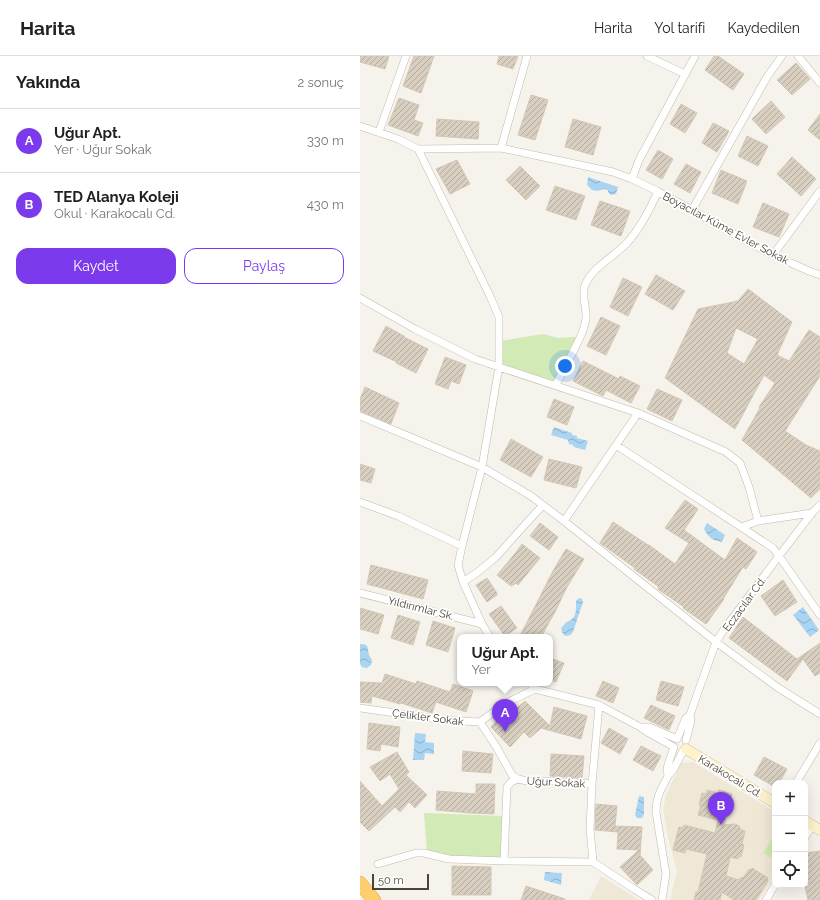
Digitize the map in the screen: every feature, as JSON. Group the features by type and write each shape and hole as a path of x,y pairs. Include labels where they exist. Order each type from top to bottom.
{"highway":[{"path":"360,883 374,900"}],"street":[{"path":"379,132 406,56"},
{"path":"501,148 528,56"},
{"path":"647,56 685,74"},
{"path":"632,179 639,160 695,56"},
{"path":"692,210 767,77 782,56"},
{"path":"798,56 820,83"},
{"path":"360,126 398,139 418,149 499,317 499,366 482,467 458,565 463,582 488,634"},
{"name":"Boyacılar Küme Evler Sokak","path":"418,149 501,148 612,172 632,179 658,192 773,255 809,271 820,274"},
{"path":"773,255 820,191"},
{"path":"556,385 580,338 583,329 586,319 584,287 589,277 633,236 658,192"},
{"path":"360,298 414,329 475,359 638,413 726,452 740,463 749,487 758,521"},
{"path":"564,520 638,413"},
{"path":"360,416 482,467 531,496 564,520 716,642 777,686 820,714"},
{"path":"616,445 773,548 820,615"},
{"path":"360,502 398,516 462,546"},
{"path":"463,582 496,557 543,505"},
{"path":"742,527 758,521 817,509"},
{"name":"Eczacılar Cd.","path":"690,716 716,642 779,556 817,509"},
{"name":"Yıldırımlar Sk.","path":"360,593 482,624"},
{"path":"532,686 535,689 599,705 640,727 674,747 676,750 681,752 685,747"},
{"path":"480,722 506,703 535,689"},
{"path":"593,862 590,829 592,784 599,705"},
{"name":"Çelikler Sokak","path":"360,708 445,720 480,722"},
{"path":"662,900 666,874 656,812 657,796 685,747 692,721 690,716 686,718 677,739 674,742 674,747 667,768 668,776"},
{"name":"Uğur Sokak","path":"480,722 512,775 518,779 527,781 592,784"},
{"path":"640,727 649,727 677,739 681,738 685,747"},
{"path":"798,780 820,743"},
{"name":"Karakocalı Cd.","path":"685,747 772,801"},
{"path":"504,861 507,786 511,782 518,779"},
{"path":"378,864 416,853 424,853 449,859 593,862 634,890 652,900"},
{"path":"766,900 773,888"}],"shaded area":[{"path":"693,762 772,810 772,880 759,900 670,900 677,871 668,838 663,809 666,795 681,763"},
{"path":"601,876 639,900 589,900"}],"green space":[{"path":"543,334 558,338 577,337 554,383 501,365 501,341"},
{"path":"424,813 504,816 503,859 449,857 427,851"},
{"path":"772,839 772,858 763,853"}],"water":[{"path":"588,177 618,187 616,194 611,195 608,190 604,189 597,191 592,190 587,185"},
{"path":"554,427 572,433 572,435 577,436 577,438 588,441 585,450 574,447 573,445 569,444 568,440 551,435"},
{"path":"707,523 725,535 722,542 711,538 708,535 704,529"},
{"path":"579,598 582,599 583,602 573,632 570,635 565,636 561,628 572,619 576,612 576,601"},
{"path":"803,607 819,630 810,637 793,615"},
{"path":"360,644 367,646 369,656 372,660 371,665 367,668 362,667 360,664"},
{"path":"415,733 426,734 425,742 434,743 434,754 425,753 424,760 413,760"},
{"path":"639,796 644,797 644,814 642,818 637,818 635,815"},
{"path":"545,872 562,873 561,885 544,880"}],"building":[{"path":"360,56 389,56 385,69 360,62"},
{"path":"414,56 434,56 421,93 403,86"},
{"path":"499,56 518,56 513,69 497,64"},
{"path":"714,56 718,56 744,74 733,90 705,70"},
{"path":"796,63 810,79 792,95 777,80"},
{"path":"531,95 548,100 535,140 518,135"},
{"path":"399,98 419,105 414,120 423,123 418,136 388,125"},
{"path":"771,101 785,117 766,134 752,119"},
{"path":"681,104 697,113 685,133 670,124"},
{"path":"820,114 820,140 808,130"},
{"path":"437,119 479,122 478,139 436,136"},
{"path":"573,119 601,127 593,155 565,147"},
{"path":"713,123 729,131 717,152 702,143"},
{"path":"747,136 768,146 758,166 738,156"},
{"path":"658,150 673,159 662,179 646,170"},
{"path":"792,157 816,179 801,196 777,174"},
{"path":"457,160 470,184 450,194 436,169"},
{"path":"686,164 701,172 690,193 674,184"},
{"path":"520,166 540,186 526,200 506,180"},
{"path":"721,170 747,181 738,204 712,193"},
{"path":"555,186 585,196 576,220 546,210"},
{"path":"600,201 630,211 621,236 591,225"},
{"path":"763,203 789,214 779,237 753,227"},
{"path":"656,275 685,291 673,310 645,294"},
{"path":"623,278 642,287 628,316 610,307"},
{"path":"748,289 792,322 777,355 789,361 809,330 820,337 820,376 785,431 806,445 820,451 820,489 811,498 742,440 760,408 759,407 775,383 764,375 735,429 665,378 698,309 738,301","holes":["736,328 758,339 744,364 727,353"]},
{"path":"601,317 620,326 606,355 587,346"},
{"path":"386,326 428,349 416,373 373,351"},
{"path":"445,357 466,365 459,384 451,381 448,389 435,384"},
{"path":"583,361 619,379 620,376 640,386 631,403 606,390 603,396 573,381"},
{"path":"365,387 399,403 391,424 360,411 360,399"},
{"path":"657,389 682,400 672,421 647,409"},
{"path":"554,399 574,407 567,425 547,417"},
{"path":"511,439 543,457 531,477 500,460"},
{"path":"549,459 582,467 576,488 544,480"},
{"path":"360,464 375,469 371,483 360,480"},
{"path":"685,500 698,509 684,530 725,560 737,538 757,552 746,569 743,567 724,599 706,624 658,589 659,587 634,569 635,568 600,543 613,522 675,564 689,543 665,528"},
{"path":"540,523 558,537 549,550 530,536"},
{"path":"522,544 540,558 518,585 517,583 511,586 497,575"},
{"path":"566,549 584,559 567,587 543,634 521,634"},
{"path":"371,565 428,580 423,599 367,584"},
{"path":"487,578 497,595 487,602 476,585"},
{"path":"783,580 797,602 775,616 761,596"},
{"path":"501,606 517,628 508,634 504,634 489,614"},
{"path":"360,608 384,615 378,634 360,629"},
{"path":"398,615 420,622 413,645 391,638"},
{"path":"743,617 797,659 820,643 820,673 815,676 803,659 787,681 729,638"},
{"path":"433,621 455,628 448,652 426,645"},
{"path":"553,659 564,663 556,682 553,681"},
{"path":"385,674 416,684 417,681 450,692 453,684 473,691 466,712 436,702 432,713 372,696 371,703 360,702 360,682 382,683"},
{"path":"603,681 619,688 613,703 596,696"},
{"path":"661,681 684,687 678,706 656,700"},
{"path":"525,701 550,726 554,707 587,716 581,739 541,728 530,738 524,732 510,747 491,727 500,717 503,720"},
{"path":"651,705 675,716 669,730 644,718"},
{"path":"369,723 400,727 398,747 381,744 380,751 367,749"},
{"path":"609,728 628,739 620,754 601,743"},
{"path":"641,746 661,756 653,771 633,760"},
{"path":"463,751 493,754 491,773 462,771"},
{"path":"397,752 409,772 406,775 427,795 415,808 409,802 400,812 395,807 369,831 360,822 360,781 382,806 399,789 390,774 380,781 370,767"},
{"path":"551,754 584,756 582,778 550,776"},
{"path":"764,757 787,769 781,780 772,780 772,785 754,775"},
{"path":"476,784 495,784 494,814 436,810 437,791 476,794"},
{"path":"707,790 718,793 719,790 732,794 724,825 735,824 739,826 741,830 745,831 742,844 744,845 741,857 739,856 738,859 730,857 726,876 739,880 741,877 743,878 749,869 751,870 752,868 768,878 768,881 756,900 734,900 722,892 720,900 694,900 696,892 698,892 707,854 686,849 685,853 673,850 679,827 683,828 684,825 715,833 718,820 698,815 702,793 706,794"},
{"path":"596,804 617,806 615,826 642,827 640,855 653,870 637,885 620,867 639,850 617,849 618,832 595,830"},
{"path":"820,851 820,900 808,900 805,888 808,888 809,886 808,853"},
{"path":"452,866 491,867 491,895 452,895"},
{"path":"526,886 565,899 565,900 521,900"}],"place":[{"name":"Uğur Apt.","path":"505,732"},
{"name":"TED Alanya Koleji","path":"721,825"}]}
